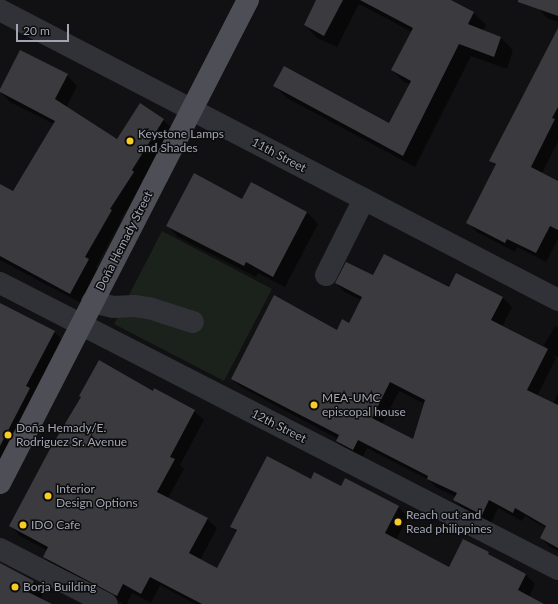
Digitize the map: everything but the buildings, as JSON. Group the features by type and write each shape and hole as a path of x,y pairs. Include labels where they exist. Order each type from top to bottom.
{"main road":[{"name":"Doña Hemady Street","path":"0,483 248,0"}],"street":[{"name":"11th Street","path":"0,10 192,108 558,300"},
{"path":"326,275 364,199"},
{"name":"12th Street","path":"0,284 558,568"},
{"path":"92,302 113,307 134,306 149,308 193,322"},
{"path":"0,549 106,604"}],"shaded area":[{"path":"162,231 272,289 224,381 114,324"}],"place":[{"name":"Keystone Lamps and Shades","path":"130,141"},
{"name":"MEA-UMC episcopal house","path":"314,405"},
{"name":"Doña Hemady/E. Rodriguez Sr. Avenue","path":"8,435"},
{"name":"Interior Design Options","path":"48,496"},
{"name":"Reach out and Read philippines","path":"398,522"},
{"name":"IDO Cafe","path":"23,525"},
{"name":"Borja Building","path":"15,587"}]}
